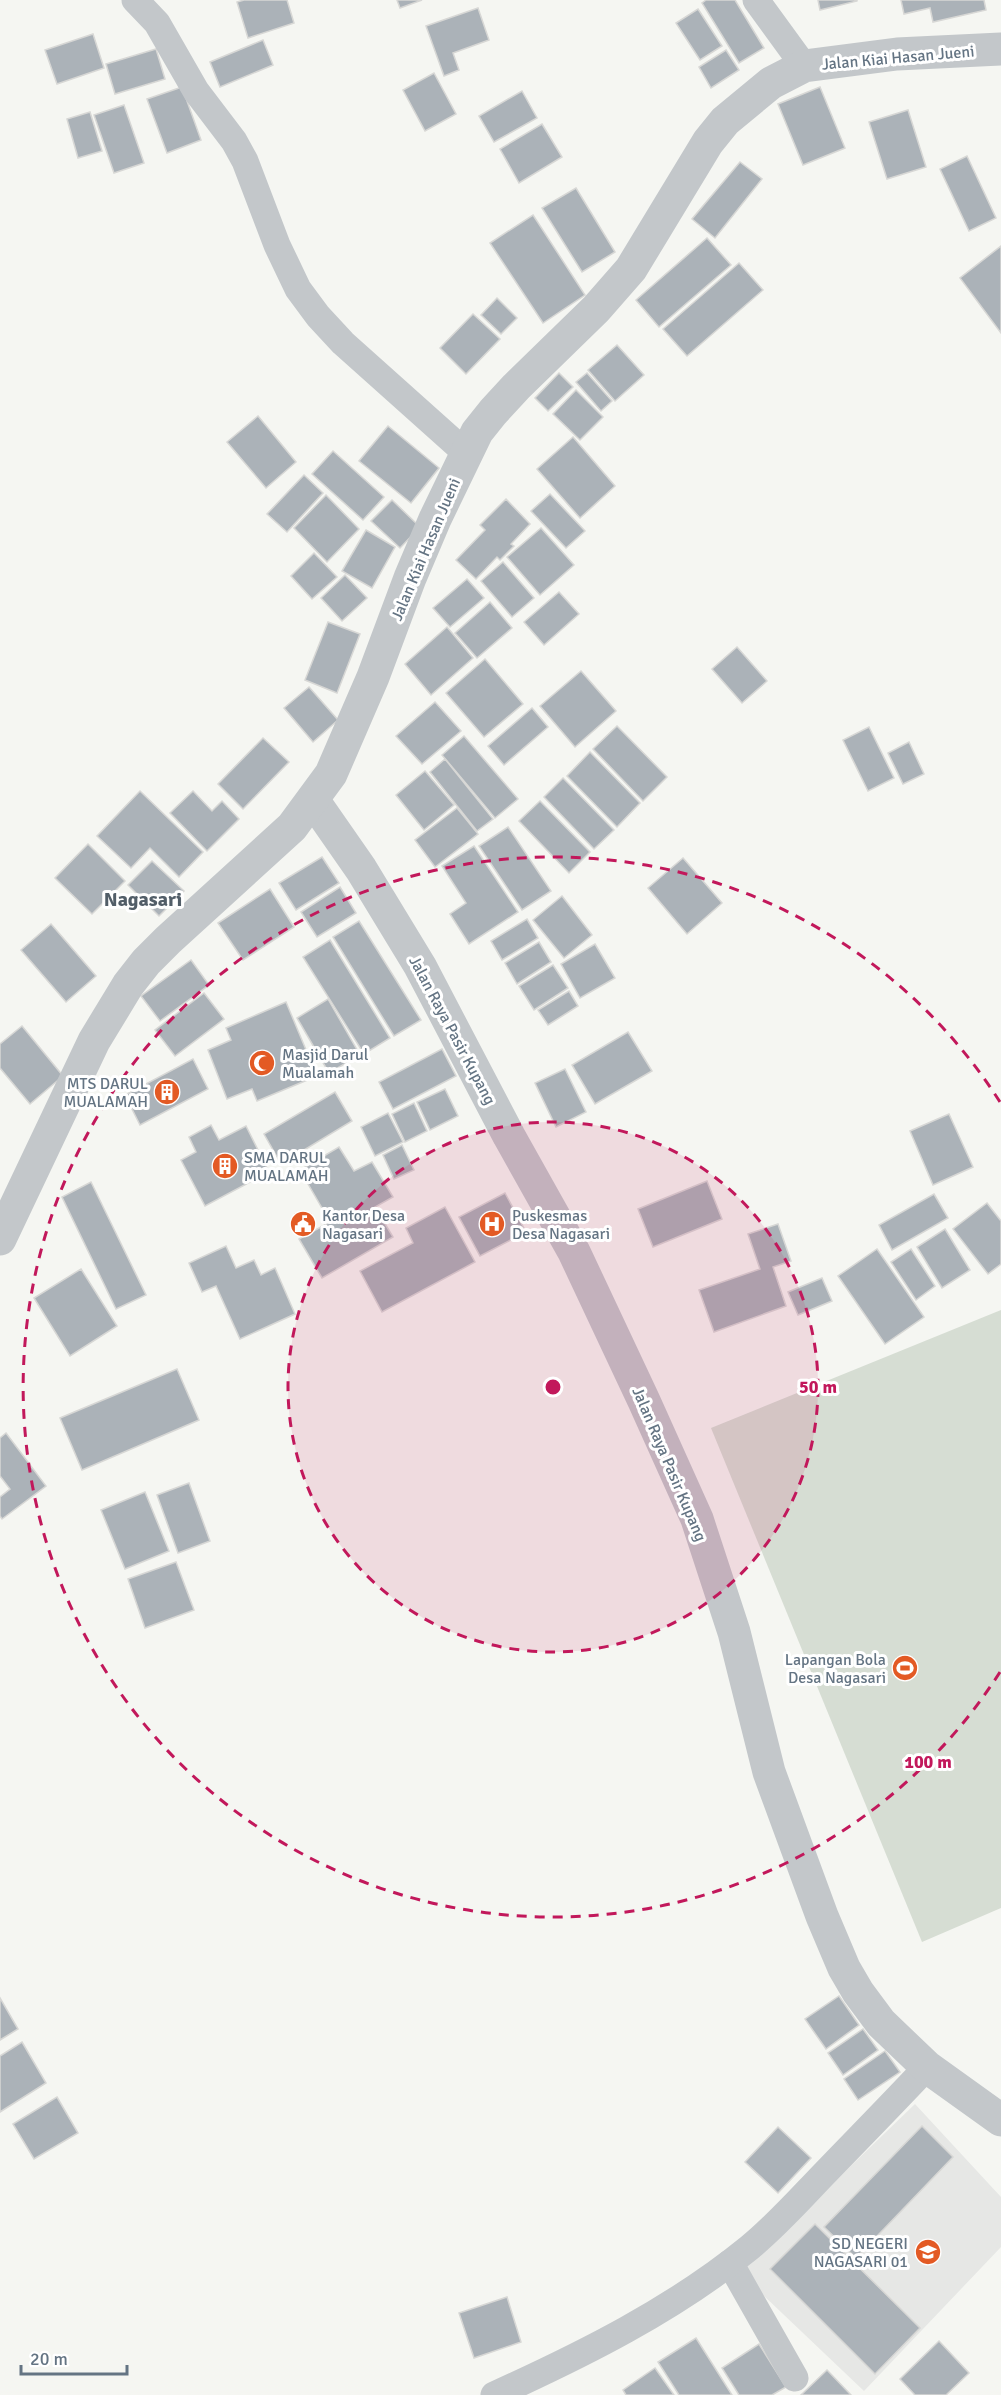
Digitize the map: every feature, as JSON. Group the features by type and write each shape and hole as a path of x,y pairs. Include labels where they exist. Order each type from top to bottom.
{"street":[{"path":"135,0 157,23 196,91 234,141 245,161 277,245 298,289 343,343 466,453"},
{"path":"756,0 804,66"},
{"name":"Jalan Kiai Hasan Jueni","path":"0,1239 94,1041 128,985 146,962 168,940 292,826 331,774 359,710 410,578 466,453 493,412 596,309 631,269 708,142 724,121 771,82 804,66 897,54 1001,49"},
{"name":"Jalan Raya Pasir Kupang","path":"313,800 361,869 420,966 509,1136 574,1252 697,1519 734,1632 770,1772 835,1947 858,1992 881,2023 927,2067 1001,2120"},
{"path":"494,2395 542,2373 661,2310 730,2263 790,2210 927,2067"},
{"path":"730,2263 795,2378"}],"shaded area":[{"name":"Lapangan Bola Desa Nagasari","path":"1001,1310 1001,1908 922,1942 711,1428"},
{"name":"SD NEGERI NAGASARI 01","path":"915,2104 1001,2197 1001,2247 864,2391 740,2273","holes":["953,2157 856,2258 824,2227","815,2225 920,2328 876,2374 770,2270"]}],"building":[{"path":"287,0 294,23 248,38 237,2"},
{"path":"397,0 422,0 400,8"},
{"path":"706,0 735,0 764,48 739,63 702,3"},
{"path":"818,0 857,0 857,1 820,10"},
{"path":"901,0 984,0 986,10 933,22 930,8 904,14"},
{"path":"478,8 489,40 453,53 459,70 444,76 426,26"},
{"path":"698,9 722,46 700,60 676,23"},
{"path":"93,34 104,68 57,84 45,50"},
{"path":"263,40 273,65 220,87 210,62"},
{"path":"156,49 165,79 115,94 106,64"},
{"path":"726,50 739,70 711,88 699,67"},
{"path":"434,73 456,114 425,131 403,90"},
{"path":"182,87 201,140 167,153 147,99"},
{"path":"820,87 845,148 803,165 778,104"},
{"path":"522,91 537,118 494,142 479,116"},
{"path":"124,105 144,163 114,173 94,115"},
{"path":"908,110 926,167 887,179 869,122"},
{"path":"90,112 102,151 78,158 67,119"},
{"path":"542,124 562,157 519,183 500,149"},
{"path":"967,156 996,218 969,231 940,169"},
{"path":"740,162 762,179 715,238 692,219"},
{"path":"576,188 615,252 582,272 542,208"},
{"path":"533,215 585,295 543,323 490,243"},
{"path":"707,238 731,265 659,327 636,300"},
{"path":"1001,246 1001,333 960,278"},
{"path":"739,263 763,290 687,356 663,329"},
{"path":"497,298 517,318 501,334 481,315"},
{"path":"473,314 500,339 466,374 440,348"},
{"path":"617,345 644,375 615,401 588,370"},
{"path":"559,373 573,387 548,411 535,398"},
{"path":"587,373 612,401 601,411 576,382"},
{"path":"576,390 603,417 580,440 553,414"},
{"path":"258,416 296,462 266,488 227,442"},
{"path":"388,426 439,468 411,503 359,461"},
{"path":"573,437 615,486 580,518 537,469"},
{"path":"333,451 384,497 363,520 312,474"},
{"path":"304,475 323,493 287,532 267,514"},
{"path":"550,494 585,531 566,548 531,511"},
{"path":"326,495 359,529 327,562 294,528"},
{"path":"506,499 530,524 511,544 514,546 500,560 497,557 476,579 456,560 485,530 480,525"},
{"path":"392,500 420,527 400,548 371,521"},
{"path":"541,528 574,565 540,595 507,557"},
{"path":"366,530 395,547 372,588 342,571"},
{"path":"314,553 337,577 312,599 291,576"},
{"path":"503,562 534,598 512,617 481,581"},
{"path":"345,575 367,598 342,621 321,598"},
{"path":"467,579 484,598 450,627 433,608"},
{"path":"559,592 579,614 544,645 524,622"},
{"path":"490,602 512,628 477,658 455,633"},
{"path":"328,622 360,634 337,693 305,680"},
{"path":"447,627 473,658 431,695 405,664"},
{"path":"737,647 767,681 742,703 712,669"},
{"path":"485,659 523,704 484,737 446,693"},
{"path":"581,671 616,711 575,747 540,706"},
{"path":"309,687 338,720 313,742 284,708"},
{"path":"435,702 461,731 422,764 396,736"},
{"path":"532,708 548,727 504,765 488,746"},
{"path":"617,726 667,777 643,801 593,749"},
{"path":"869,727 894,778 868,791 843,740"},
{"path":"464,736 518,799 495,818 442,755"},
{"path":"263,738 289,762 243,809 218,784"},
{"path":"909,742 924,774 903,784 888,753"},
{"path":"590,752 640,803 617,827 567,776"},
{"path":"445,759 493,819 477,831 430,772"},
{"path":"425,771 454,805 424,830 396,795"},
{"path":"563,778 614,830 594,849 544,797"},
{"path":"140,791 203,852 179,877 150,848 131,868 97,836"},
{"path":"193,791 212,811 222,801 239,819 207,851 170,813"},
{"path":"540,801 590,852 569,873 519,821"},
{"path":"457,808 478,834 435,867 415,840"},
{"path":"508,827 551,891 522,910 479,846"},
{"path":"88,844 125,881 92,914 55,878"},
{"path":"474,846 518,912 469,944 450,914 466,903 442,866"},
{"path":"322,857 339,883 296,910 279,883"},
{"path":"683,858 722,903 687,934 648,888"},
{"path":"152,861 184,891 159,916 128,885"},
{"path":"340,887 356,913 317,937 301,912"},
{"path":"270,889 294,927 243,960 218,923"},
{"path":"562,896 592,935 564,958 533,920"},
{"path":"527,919 538,938 502,960 491,941"},
{"path":"359,921 421,1020 394,1036 333,937"},
{"path":"51,924 96,976 66,1002 21,950"},
{"path":"330,940 390,1038 364,1054 303,957"},
{"path":"539,942 551,962 517,984 505,963"},
{"path":"595,944 615,978 580,998 561,964"},
{"path":"191,960 209,985 160,1021 141,996"},
{"path":"553,965 568,988 534,1010 519,986"},
{"path":"569,991 578,1006 548,1025 538,1010"},
{"path":"204,993 224,1019 175,1056 155,1030"},
{"path":"328,999 360,1055 329,1073 297,1018"},
{"name":"Masjid Darul Mualamah","path":"286,1002 317,1076 257,1101 252,1089 227,1099 208,1050 231,1040 226,1028"},
{"path":"22,1026 63,1076 30,1104 0,1068 0,1044"},
{"path":"628,1032 652,1071 595,1104 572,1065"},
{"path":"442,1049 456,1076 393,1109 379,1082"},
{"name":"MTS DARUL MUALAMAH","path":"193,1059 208,1089 140,1125 125,1095"},
{"path":"565,1069 586,1112 556,1127 535,1083"},
{"path":"445,1089 458,1116 430,1130 417,1102"},
{"path":"335,1092 352,1121 281,1164 264,1134"},
{"path":"414,1103 427,1131 405,1142 392,1114"},
{"path":"388,1113 403,1142 375,1156 361,1127"},
{"path":"949,1114 973,1167 933,1185 910,1131"},
{"name":"SMA DARUL MUALAMAH","path":"211,1125 219,1140 246,1126 269,1172 205,1206 181,1160 196,1152 189,1137"},
{"path":"402,1145 414,1170 394,1179 383,1155"},
{"path":"339,1147 354,1171 372,1162 393,1197 375,1207 393,1237 322,1278 299,1239 330,1222 300,1170"},
{"path":"707,1181 722,1219 653,1247 638,1209"},
{"path":"91,1182 146,1295 116,1309 62,1197"},
{"name":"Puskesmas Desa Nagasari","path":"505,1193 526,1232 480,1256 459,1217"},
{"path":"934,1194 948,1218 892,1250 879,1225"},
{"path":"987,1203 1001,1221 1001,1264 988,1274 953,1229"},
{"path":"445,1207 475,1262 382,1312 360,1271 413,1243 406,1228"},
{"path":"778,1224 791,1261 773,1267 786,1306 714,1332 699,1290 760,1269 748,1234"},
{"path":"945,1229 970,1270 942,1288 917,1247"},
{"path":"226,1246 236,1268 254,1260 261,1275 275,1268 295,1314 240,1339 216,1286 202,1292 189,1263"},
{"path":"877,1249 924,1317 885,1344 838,1276"},
{"path":"911,1249 935,1286 916,1300 891,1262"},
{"path":"81,1269 117,1326 70,1356 34,1298"},
{"path":"822,1278 832,1301 798,1315 788,1292"},
{"path":"177,1369 199,1420 82,1470 60,1418"},
{"path":"6,1433 46,1486 2,1519 0,1497 10,1489 0,1476 0,1438"},
{"path":"189,1483 210,1541 178,1553 157,1495"},
{"path":"145,1492 169,1551 125,1569 101,1510"},
{"path":"176,1562 194,1610 145,1628 128,1579"},
{"path":"839,1996 859,2025 826,2049 805,2019"},
{"path":"0,1998 18,2029 0,2040"},
{"path":"863,2029 878,2050 843,2075 828,2053"},
{"path":"22,2042 46,2083 0,2112 0,2056"},
{"path":"885,2051 900,2072 858,2100 844,2079"},
{"path":"57,2097 78,2133 34,2159 13,2124"},
{"path":"922,2126 953,2157 856,2258 824,2227"},
{"path":"778,2127 811,2158 778,2193 745,2162"},
{"path":"815,2224 920,2328 875,2374 770,2269"},
{"path":"507,2297 521,2342 474,2358 459,2313"},
{"path":"696,2338 732,2395 679,2395 658,2362"},
{"path":"939,2341 969,2373 946,2395 915,2395 900,2379"},
{"path":"759,2344 786,2387 772,2395 739,2395 722,2368"},
{"path":"655,2368 674,2395 626,2395 623,2390"},
{"path":"827,2370 851,2395 801,2395"}],"place":[{"name":"Masjid Darul Mualamah","path":"262,1063"},
{"name":"MTS DARUL MUALAMAH","path":"167,1092"},
{"name":"SMA DARUL MUALAMAH","path":"225,1166"},
{"name":"Kantor Desa Nagasari","path":"303,1224"},
{"name":"Puskesmas Desa Nagasari","path":"492,1224"},
{"name":"Lapangan Bola Desa Nagasari","path":"905,1668"},
{"name":"SD NEGERI NAGASARI 01","path":"928,2252"}],"district":[{"name":"Nagasari","path":"143,899"}]}
